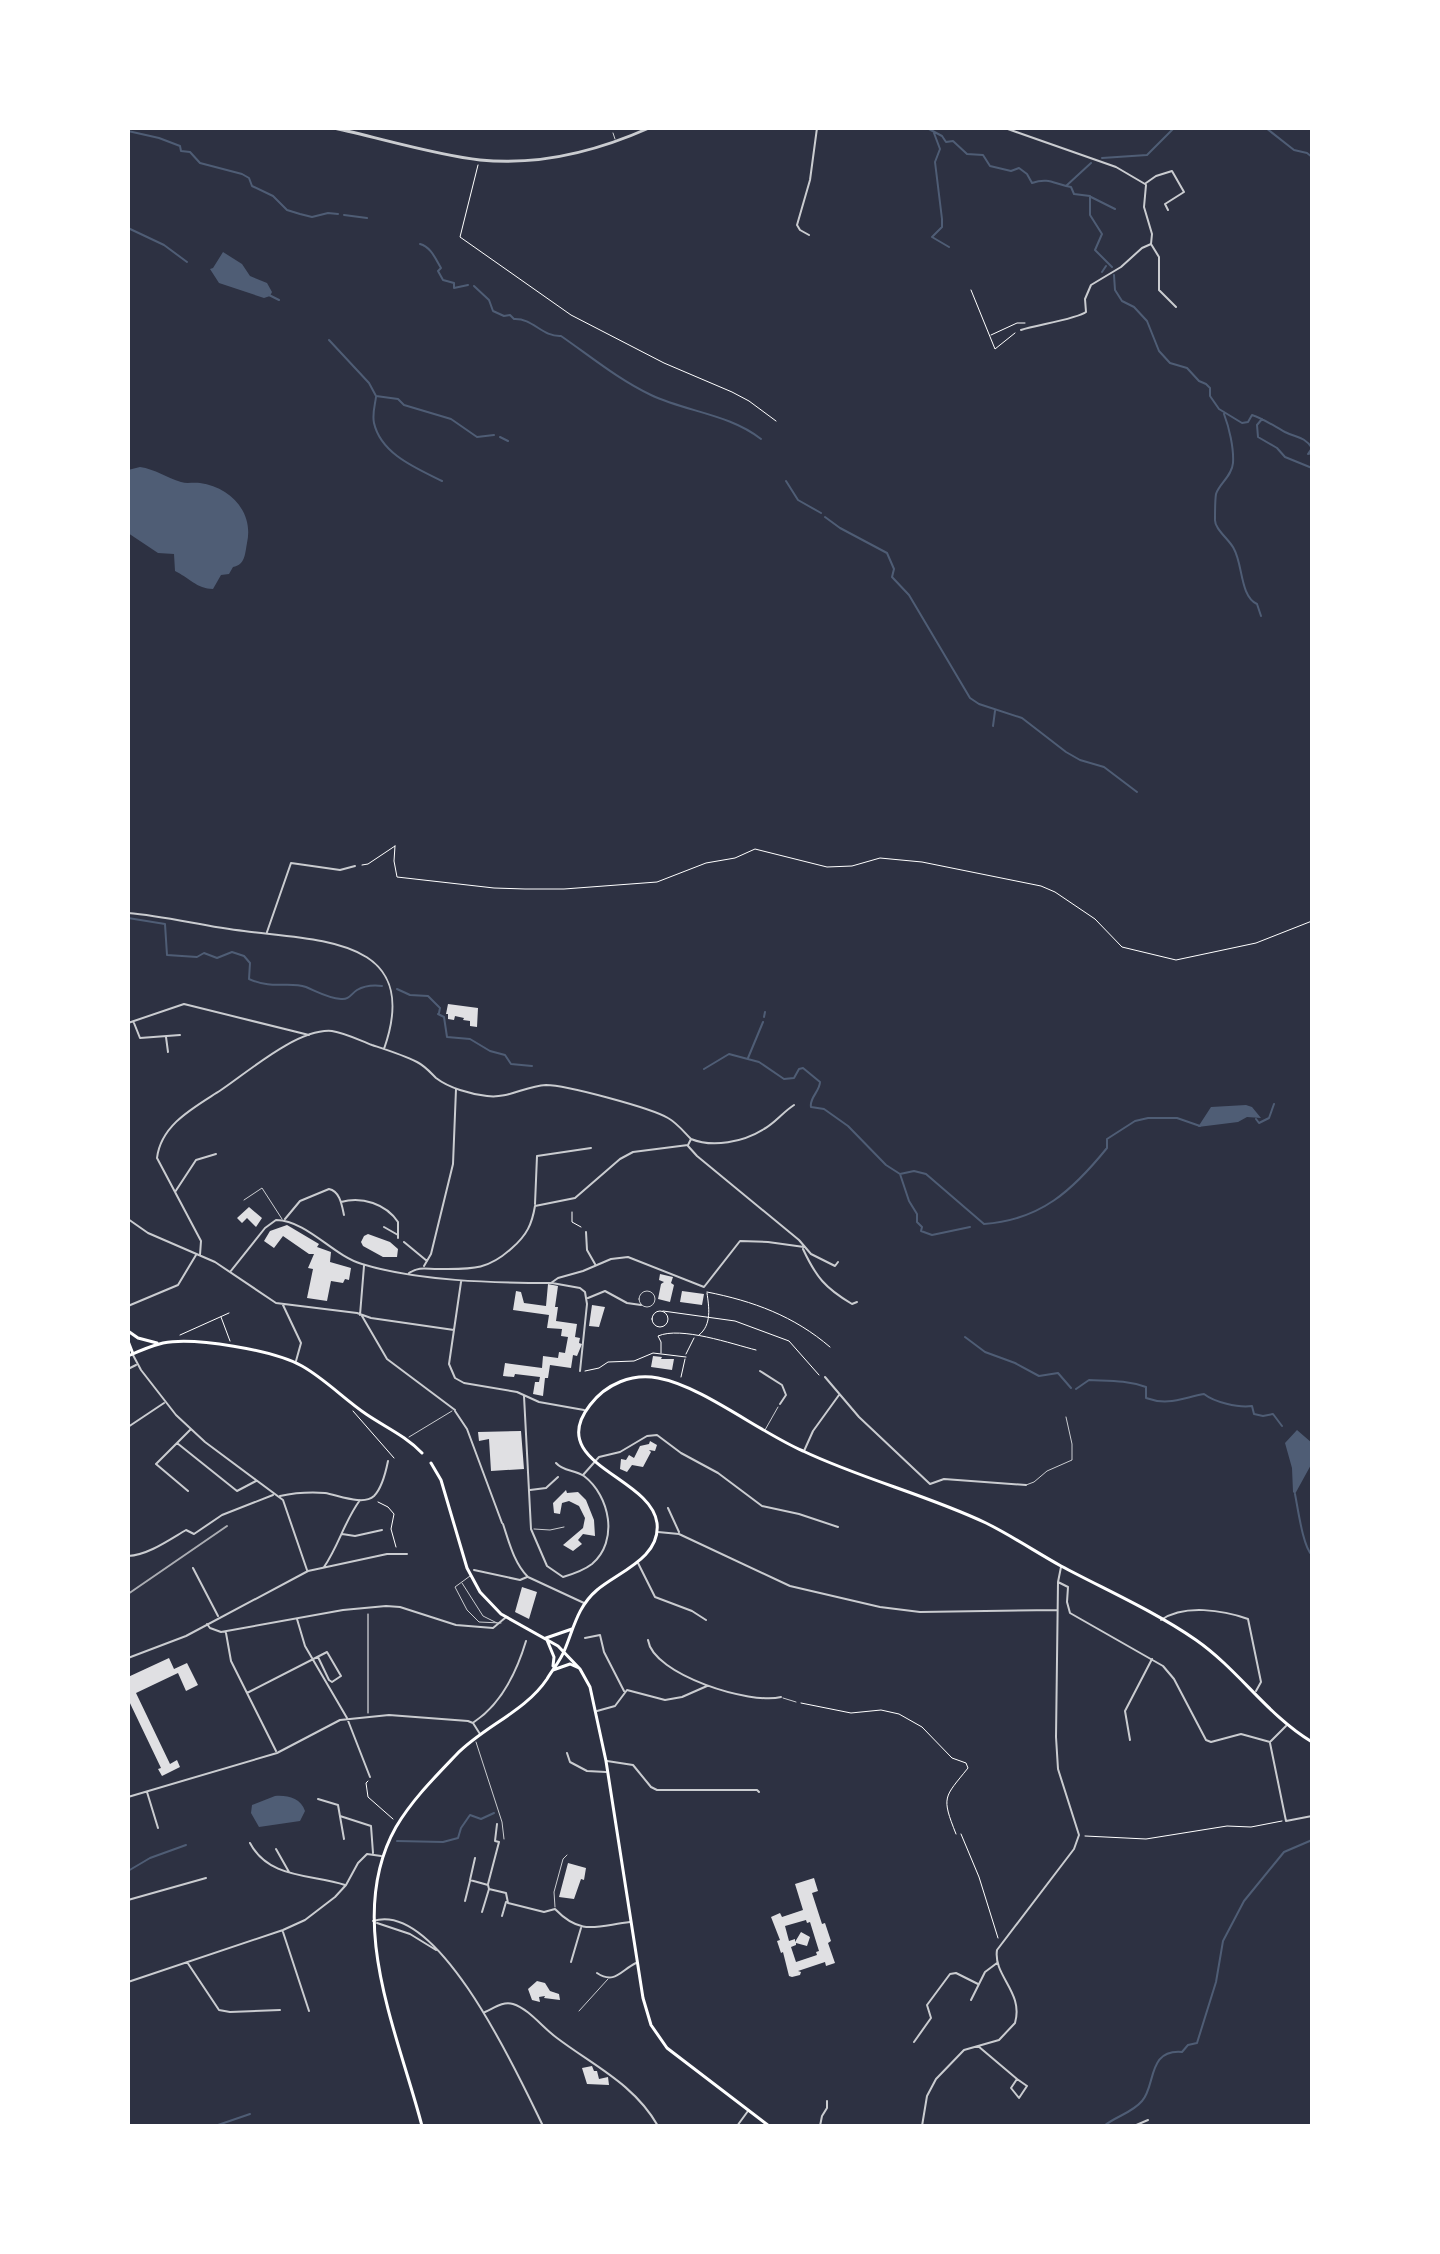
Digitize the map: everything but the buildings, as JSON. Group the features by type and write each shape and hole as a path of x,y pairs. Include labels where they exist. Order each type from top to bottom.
{"main road":[{"path":"128,966 128,978"},
{"path":"128,1331 142,1340 161,1344"},
{"path":"128,1341 130,1355 161,1344 179,1342 269,1353 295,1362 364,1413 407,1439 422,1453"},
{"path":"422,2126 385,1991 373,1921 374,1890 383,1856 398,1824 423,1789 474,1738 539,1691 564,1651 585,1603 652,1547 657,1532 655,1516 649,1504 594,1461 586,1453 580,1437 585,1411 605,1390 630,1378 653,1377 679,1384 804,1452 985,1523 1197,1641 1287,1725 1312,1742"},
{"path":"431,1463 441,1480 470,1575 487,1601 506,1617 564,1651 580,1669 590,1687 608,1771 646,2011 658,2036 675,2055 769,2126"},
{"path":"546,1638 572,1629"},
{"path":"546,1638 554,1657 553,1670"},
{"path":"553,1670 570,1664 580,1669"}],"street":[{"path":"334,128 469,158 507,161 553,158 616,142 649,128"},
{"path":"809,235 797,225 810,180 817,128"},
{"path":"1005,128 1116,167 1145,184"},
{"path":"1145,184 1156,176 1172,171 1184,192 1165,204 1168,210"},
{"path":"1145,184 1144,207 1152,234 1151,244 1159,257 1159,290 1176,307"},
{"path":"1021,330 1083,314 1086,311 1087,290 1091,285 1151,244"},
{"path":"266,934 291,863 340,870 355,866"},
{"path":"128,913 319,939 363,956 377,965 388,980 393,998 384,1049"},
{"path":"128,1023 184,1004 310,1035"},
{"path":"133,1022 140,1038 180,1035"},
{"path":"128,1306 178,1285 198,1254 201,1241 157,1158 163,1138 190,1110 261,1060 310,1035 330,1031 384,1049 418,1062 444,1083 490,1097 548,1085 592,1094 668,1118 691,1139 716,1145 765,1129 794,1105"},
{"path":"166,1037 168,1052"},
{"path":"407,1273 427,1262 453,1164 456,1088"},
{"path":"688,1145 691,1139"},
{"path":"535,1206 575,1198 625,1156 644,1150 688,1145"},
{"path":"688,1145 697,1156 799,1240 818,1278 829,1291 852,1304 857,1302"},
{"path":"423,1266 469,1269 491,1266 530,1229 535,1206 537,1156 591,1148"},
{"path":"175,1193 196,1160 216,1154"},
{"path":"284,1221 300,1201 329,1189 335,1191 344,1215"},
{"path":"341,1202 357,1200 382,1207 398,1222 399,1236 384,1227"},
{"path":"128,1219 148,1233 198,1254 230,1272 273,1302 454,1330"},
{"path":"230,1272 265,1228 276,1220 299,1227 344,1257 364,1265 461,1281 551,1283 580,1288 587,1299 580,1371"},
{"path":"586,1232 587,1250 595,1265"},
{"path":"551,1283 595,1265 628,1257 704,1287 740,1241 804,1248 835,1266 838,1262"},
{"path":"404,1242 427,1262"},
{"path":"364,1265 360,1315 387,1359 455,1410 467,1428 521,1570 528,1577 585,1603"},
{"path":"461,1281 449,1364 455,1378 464,1383 498,1388 539,1402 585,1411"},
{"path":"587,1299 605,1291 627,1303 641,1305"},
{"path":"283,1303 301,1343 295,1362"},
{"path":"130,1355 164,1402 191,1429 279,1496 286,1505 308,1571"},
{"path":"128,1369 138,1365"},
{"path":"760,1371 782,1385 786,1395 780,1404"},
{"path":"825,1377 839,1395 930,1484 944,1479 1005,1486 1026,1485"},
{"path":"804,1452 813,1431 839,1395"},
{"path":"524,1396 531,1529 547,1566 563,1577 592,1564 602,1551 608,1527 601,1496 583,1475 561,1469 556,1463"},
{"path":"128,1427 164,1402"},
{"path":"188,1491 156,1464 191,1429"},
{"path":"583,1475 603,1454 627,1450 647,1436 657,1435 681,1453 718,1473 762,1506 838,1527"},
{"path":"177,1443 237,1491 256,1480"},
{"path":"279,1496 323,1493 360,1500 369,1498 374,1496 388,1461"},
{"path":"529,1490 546,1488 558,1477"},
{"path":"128,1556 135,1556 186,1530 194,1534 222,1515 275,1493"},
{"path":"323,1568 337,1548 345,1521 360,1500"},
{"path":"668,1508 679,1534"},
{"path":"341,1534 350,1536 382,1530"},
{"path":"657,1532 679,1534 790,1586 880,1607 920,1612 1058,1610"},
{"path":"128,1658 173,1641 308,1571 398,1553 407,1554"},
{"path":"637,1562 655,1597 692,1611 706,1620"},
{"path":"922,2126 927,2096 936,2079 959,2055 1004,2036 1017,2018 1017,2003 997,1963 996,1954 1074,1849 1079,1835 1058,1769 1058,1582 1062,1566"},
{"path":"193,1568 219,1617"},
{"path":"474,1570 520,1580 528,1577"},
{"path":"1058,1582 1068,1587 1070,1613 1152,1658 1174,1679 1206,1740 1211,1742 1241,1734 1270,1742"},
{"path":"207,1624 210,1628 226,1631 297,1617 400,1607 456,1625 493,1628 506,1617"},
{"path":"1161,1620 1173,1613 1228,1611 1248,1619 1261,1682 1254,1694"},
{"path":"297,1617 301,1637 347,1718 370,1777"},
{"path":"226,1631 231,1661 277,1753"},
{"path":"585,1638 600,1635 604,1652 625,1692"},
{"path":"648,1640 651,1650 665,1665 707,1686 751,1696 781,1697"},
{"path":"128,1797 277,1753 347,1718 415,1716 473,1723 494,1705 518,1667 526,1641"},
{"path":"247,1693 327,1652 341,1676 332,1682 329,1680 318,1657"},
{"path":"1130,1740 1125,1711 1152,1658"},
{"path":"596,1711 615,1706 625,1692 632,1690 665,1700 682,1697 707,1686"},
{"path":"473,1723 480,1734"},
{"path":"1270,1742 1287,1725"},
{"path":"1270,1742 1286,1821 1312,1816"},
{"path":"567,1753 570,1762 587,1771 608,1771"},
{"path":"606,1761 633,1765 657,1790 759,1792"},
{"path":"147,1792 158,1828"},
{"path":"318,1799 337,1804 344,1839"},
{"path":"340,1816 371,1826 373,1854"},
{"path":"482,1912 499,1842 495,1841 497,1824"},
{"path":"250,1843 268,1865 289,1874 307,1875 346,1885"},
{"path":"276,1849 289,1874"},
{"path":"128,1982 283,1930 324,1908 346,1885 362,1858 373,1854 383,1856"},
{"path":"465,1901 475,1858"},
{"path":"128,1900 206,1878"},
{"path":"470,1880 506,1893 502,1916"},
{"path":"506,1901 544,1912 555,1909 581,1928 631,1922"},
{"path":"373,1921 382,1918 401,1923 422,1934 461,1978 484,2013 543,2126"},
{"path":"373,1921 410,1934 440,1953"},
{"path":"571,1962 581,1928"},
{"path":"283,1930 309,2011"},
{"path":"187,1962 219,2010 280,2010"},
{"path":"597,1973 608,1979 618,1977 638,1963"},
{"path":"971,2000 987,1969 997,1963"},
{"path":"914,2042 931,2018 927,2005 950,1974 956,1973 978,1984"},
{"path":"484,2013 503,2003 517,2005 559,2040 631,2090 649,2110 658,2126"},
{"path":"977,2045 1027,2086 1019,2098 1011,2088 1017,2079"},
{"path":"820,2126 827,2101"},
{"path":"737,2126 748,2111"},
{"path":"1134,2126 1148,2120"}],"lane":[{"path":"613,133 616,142"},
{"path":"244,1200 262,1188 284,1221"},
{"path":"648,1290 656,1297 652,1306 641,1305 640,1295 648,1290"},
{"path":"819,1375 825,1377"},
{"path":"765,1431 780,1404"},
{"path":"407,1439 455,1410"},
{"path":"1026,1485 1072,1460 1066,1417"},
{"path":"531,1529 564,1527"},
{"path":"470,1575 455,1589 472,1618 486,1624 501,1623"},
{"path":"461,1581 483,1616 501,1623"},
{"path":"781,1697 796,1702"},
{"path":"474,1738 502,1822 504,1839"},
{"path":"555,1909 554,1892 563,1859 567,1855"},
{"path":"579,2011 608,1979"}],"path":[{"path":"479,163 460,237 571,315 675,368 732,392 776,421"},
{"path":"971,290 995,349 1021,330"},
{"path":"991,335 1017,323 1025,323"},
{"path":"355,866 368,864 395,846 397,877 494,888 564,889 657,882 755,849 827,867 852,866 880,858 922,862 1041,886 1095,919 1122,947 1176,960 1256,943 1312,921"},
{"path":"572,1212 572,1222 583,1228"},
{"path":"679,1384 691,1341 706,1329 709,1316 707,1292 756,1303 779,1313 830,1347"},
{"path":"652,1306 655,1313 653,1323 662,1327 668,1319 663,1311"},
{"path":"655,1313 663,1311 709,1316 748,1325 789,1341 819,1375"},
{"path":"179,1342 180,1335 229,1313"},
{"path":"221,1317 232,1347"},
{"path":"661,1353 658,1336 667,1332 756,1350"},
{"path":"583,1377 584,1371 599,1368 608,1362 625,1363 653,1353 686,1357"},
{"path":"351,1408 394,1458"},
{"path":"369,1498 388,1507 394,1514 391,1529 398,1553"},
{"path":"367,1608 368,1717"},
{"path":"796,1702 851,1713 894,1712 922,1727 952,1758 968,1766 947,1795 947,1811 956,1834"},
{"path":"370,1777 366,1783 368,1797 398,1824"},
{"path":"1079,1835 1146,1839 1227,1826 1251,1827 1286,1821"},
{"path":"961,1834 979,1877 994,1930 1002,1943"}],"water":[{"path":"223,252 242,264 250,276 267,283 272,292 270,296 264,298 219,283 210,269"},
{"path":"140,467 181,482 211,485 230,496 243,511 248,532 244,558 229,574 221,575 213,589 197,585 175,571 174,554 158,553 128,533 128,470"},
{"path":"1211,1107 1252,1107 1261,1118 1247,1117 1238,1122 1198,1127"},
{"path":"1297,1430 1312,1443 1312,1463 1295,1494 1285,1443"},
{"path":"275,1796 289,1797 300,1803 305,1811 300,1821 259,1827 251,1813 252,1805"}],"waterway":[{"path":"927,128 942,136 946,142 953,141 967,154 983,155 990,166 1011,171 1019,168 1032,183 1052,182 1071,187 1074,194 1090,196 1090,215 1102,234 1095,250 1112,267"},
{"path":"1102,158 1147,155 1174,128"},
{"path":"1266,128 1294,150 1312,157"},
{"path":"128,131 180,146 181,151 190,152 200,163 242,174 249,178 252,186 273,196 287,210 312,217 338,214"},
{"path":"934,133 940,149 935,162 942,227 932,237 949,247"},
{"path":"1066,186 1091,163"},
{"path":"1091,197 1115,209"},
{"path":"344,215 367,218"},
{"path":"128,228 164,245 187,262"},
{"path":"420,244 435,257 443,280 454,283 454,288 468,285"},
{"path":"1102,272 1106,266"},
{"path":"1114,275 1115,290 1122,301 1134,307 1147,321 1159,351 1170,363 1187,368 1206,384 1219,409 1242,423 1248,422 1252,415 1303,439 1312,448"},
{"path":"474,286 489,300 493,311 527,321 548,334 561,336 639,389 735,424 761,439"},
{"path":"269,295 279,300"},
{"path":"329,340 369,383 376,396 398,399 404,405 451,419 477,437 494,435"},
{"path":"376,397 374,423 384,443 401,459 442,481"},
{"path":"1224,414 1231,438 1233,463 1216,494 1215,523 1234,549 1245,587 1261,616"},
{"path":"1262,419 1257,425 1258,437 1277,448 1285,457 1312,468"},
{"path":"500,437 508,441"},
{"path":"1312,448 1308,454 1312,453"},
{"path":"786,481 798,500 821,513"},
{"path":"825,517 887,553 894,569 892,577 909,595 970,698 1022,718 1066,752 1104,767 1137,792"},
{"path":"993,726 995,711"},
{"path":"128,918 165,924 167,955 197,957 204,953 217,958 232,952 244,956 250,963 249,979 258,982 299,985 341,999 363,988 382,986"},
{"path":"397,989 410,995 428,996 439,1007"},
{"path":"439,1013 440,1008"},
{"path":"764,1017 765,1012"},
{"path":"438,1014 444,1017 447,1037 470,1039 490,1051 505,1055 511,1064 532,1066"},
{"path":"748,1058 763,1022"},
{"path":"704,1069 729,1054 759,1062 784,1079 794,1078 803,1068 820,1082 811,1107 824,1109 848,1126 886,1165 900,1174 921,1231 932,1235 970,1227"},
{"path":"1256,1119 1259,1123 1269,1118 1274,1104"},
{"path":"900,1174 914,1171 926,1174 984,1224 1004,1221 1039,1209 1054,1200 1094,1163 1107,1148 1107,1139 1135,1121 1177,1118 1200,1126"},
{"path":"965,1337 985,1352 1039,1376 1058,1373 1071,1388"},
{"path":"1076,1389 1089,1380 1125,1382 1146,1387 1146,1398 1161,1401 1204,1394 1226,1404 1252,1406 1254,1414 1273,1414 1282,1426"},
{"path":"1295,1494 1303,1536 1312,1555"},
{"path":"397,1841 443,1842 458,1838 470,1815 481,1819 494,1813"},
{"path":"1104,2126 1142,2101 1163,2056 1182,2052 1188,2045 1197,2043 1216,1982 1223,1941 1244,1901 1284,1852 1312,1840"},
{"path":"128,1871 150,1858 186,1845"},
{"path":"215,2126 250,2114"},
{"path":"1309,2126 1312,2123"}],"tram line":[{"path":"128,1594 227,1526"}]}
